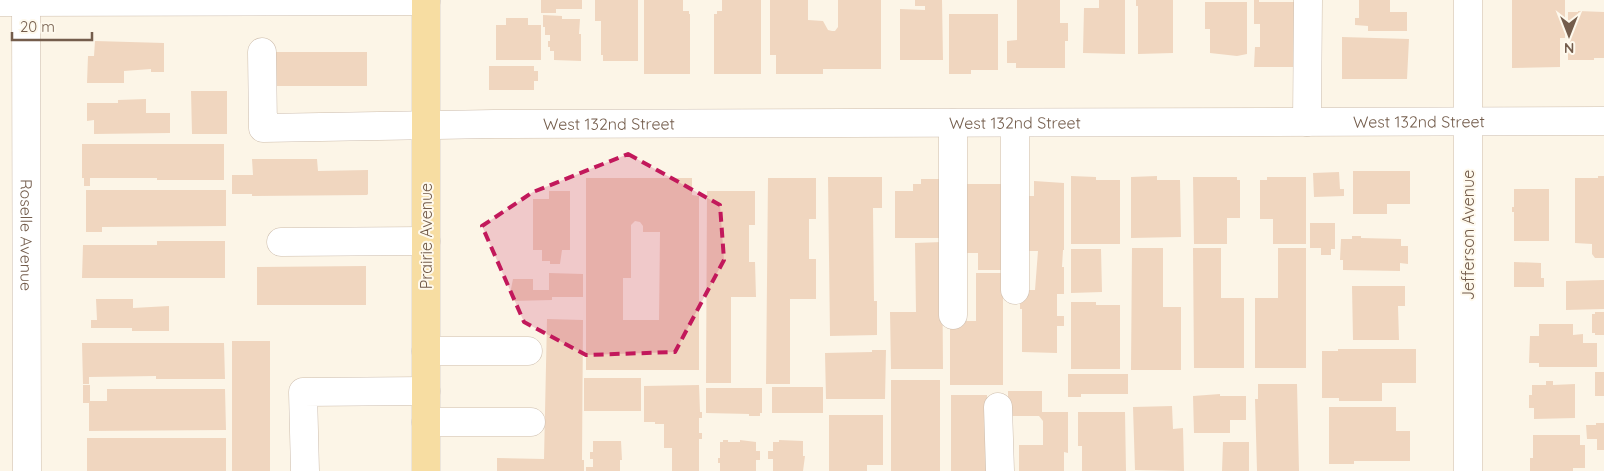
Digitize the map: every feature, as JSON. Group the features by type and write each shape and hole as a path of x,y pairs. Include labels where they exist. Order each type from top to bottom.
{"main road":[{"name":"Prairie Avenue","path":"426,1 426,471"}],"street":[{"path":"1307,122 1308,0"},
{"name":"Jefferson Avenue","path":"1468,0 1468,471"},
{"path":"18,1 426,1"},
{"name":"Roselle Avenue","path":"18,1 27,471"},
{"name":"West 132nd Street","path":"262,52 263,128 426,125 1604,122"},
{"path":"953,123 953,315"},
{"path":"1015,290 1016,123"},
{"path":"282,242 426,240"},
{"path":"426,351 528,351"},
{"path":"304,471 303,392 426,391"},
{"path":"998,407 1000,471"},
{"path":"426,422 531,422"}],"highlighted area":[{"path":"628,154 720,205 724,260 675,352 586,355 524,322 482,226 533,192"}],"building":[{"path":"541,0 582,0 582,9 556,9 556,13 541,13"},
{"path":"595,0 638,0 638,61 603,61 603,55 601,55 601,21 595,21"},
{"path":"644,0 683,0 683,11 689,11 690,14 690,74 644,74"},
{"path":"722,0 761,0 761,74 714,74 714,14 717,14 717,11 722,11"},
{"path":"770,0 808,0 808,20 823,21 828,30 835,31 838,27 838,0 881,0 881,69 823,69 823,74 776,74 776,55 770,55"},
{"path":"915,0 942,0 943,60 900,60 900,9 925,10 925,6 915,6"},
{"path":"1017,0 1060,0 1060,23 1068,23 1068,41 1065,41 1065,68 1016,68 1016,63 1007,63 1007,41 1017,40"},
{"path":"1099,0 1125,0 1125,54 1083,53 1084,8 1099,8"},
{"path":"1136,0 1173,0 1173,53 1138,54 1138,6 1136,6"},
{"path":"1254,0 1259,0 1259,2 1302,2 1299,67 1254,67 1255,47 1260,47 1260,24 1254,24"},
{"path":"1359,0 1390,0 1390,12 1407,12 1407,31 1368,31 1368,26 1355,25 1355,18 1359,18"},
{"path":"1512,0 1565,0 1565,38 1560,38 1560,67 1512,68"},
{"path":"1205,2 1247,2 1247,54 1237,56 1210,53 1210,29 1205,29"},
{"path":"1568,12 1604,12 1604,58 1568,60"},
{"path":"949,14 998,14 998,70 971,70 971,74 949,74"},
{"path":"543,15 562,16 562,19 580,19 581,61 554,60 554,51 550,51 550,47 548,47 550,35 545,35 545,27 543,27"},
{"path":"506,18 528,18 528,25 541,25 541,60 496,60 496,25 506,25"},
{"path":"1342,37 1409,39 1407,79 1342,79"},
{"path":"95,41 164,43 164,72 151,72 151,69 124,71 124,83 87,83 88,56 94,56"},
{"path":"269,52 367,52 367,86 269,86"},
{"path":"489,66 534,66 534,71 538,71 538,81 534,81 534,90 489,90"},
{"path":"191,91 227,91 227,134 192,134"},
{"path":"146,99 146,113 170,113 170,133 94,134 94,120 87,121 87,103 118,103 118,100"},
{"path":"82,144 224,144 224,180 90,178 90,186 84,186 84,178 82,178"},
{"path":"252,159 317,159 318,171 368,170 368,194 252,196 252,194 232,194 232,175 253,175"},
{"path":"1353,171 1410,171 1410,204 1387,204 1387,214 1353,214"},
{"path":"1339,172 1340,189 1344,189 1344,196 1314,197 1313,173"},
{"path":"1071,176 1096,177 1096,180 1120,180 1120,244 1071,244"},
{"path":"1157,176 1157,180 1180,180 1181,237 1131,238 1131,177"},
{"path":"1598,176 1604,176 1604,258 1595,258 1592,254 1592,244 1575,243 1575,178 1598,178"},
{"path":"828,177 882,177 882,208 873,208 874,301 877,301 877,335 830,336"},
{"path":"1193,177 1237,177 1237,180 1240,180 1240,218 1227,218 1227,244 1194,244"},
{"path":"1267,177 1306,177 1306,244 1273,244 1273,219 1260,219 1260,180 1267,180"},
{"path":"586,178 692,178 692,195 699,196 699,370 586,370","holes":["635,221 640,222 643,226 643,232 660,232 659,320 623,320 623,278 631,278 631,225"]},
{"path":"768,178 816,178 816,219 809,219 809,259 816,259 816,299 790,299 790,384 766,384"},
{"path":"921,179 942,179 941,238 895,238 895,191 913,191 913,184 921,184"},
{"path":"1034,181 1064,183 1064,250 1062,267 1064,267 1064,294 1057,294 1057,316 1064,316 1064,326 1057,326 1057,353 1022,352 1022,309 1020,309 1020,301 1022,290 1035,290 1038,251 1019,251 1017,196 1034,196"},
{"path":"957,184 1003,184 1003,270 978,270 978,253 963,253"},
{"path":"1514,189 1549,189 1549,241 1514,241 1514,212 1512,212 1512,207 1514,207"},
{"path":"86,190 226,190 226,226 102,227 102,232 86,232"},
{"path":"549,191 570,191 570,250 562,250 560,264 550,264 550,261 542,261 542,250 533,250 533,199 549,199"},
{"path":"707,191 755,191 755,225 749,225 749,262 755,262 756,297 731,297 731,383 706,383"},
{"path":"1310,223 1335,223 1335,249 1331,249 1331,255 1321,255 1321,248 1310,248"},
{"path":"1352,236 1401,239 1401,246 1408,246 1408,264 1400,263 1400,271 1343,270 1343,260 1340,260 1341,239 1352,239"},
{"path":"157,241 225,241 225,278 82,278 83,245 157,245"},
{"path":"942,242 943,369 891,369 890,312 916,312 915,243"},
{"path":"1132,248 1163,248 1163,307 1181,307 1181,370 1131,370"},
{"path":"1193,248 1221,248 1221,298 1244,298 1244,368 1194,368"},
{"path":"1278,248 1306,248 1306,368 1255,368 1255,298 1278,298"},
{"path":"1071,249 1101,249 1102,292 1071,293"},
{"path":"1514,262 1541,263 1541,278 1544,278 1544,287 1514,287"},
{"path":"366,266 366,305 257,305 257,267"},
{"path":"549,273 583,274 583,297 552,297 552,300 512,301 513,294 510,294 513,279 533,279 533,290 549,290"},
{"path":"976,273 1003,273 1003,385 950,385 950,321 976,321"},
{"path":"1604,280 1604,309 1566,310 1566,281"},
{"path":"1352,286 1405,286 1405,306 1398,306 1399,340 1353,340"},
{"path":"96,299 133,299 133,308 169,306 169,331 132,331 132,328 91,328 91,320 97,320"},
{"path":"1071,302 1096,302 1096,305 1120,305 1120,369 1071,369"},
{"path":"1595,312 1604,312 1604,335 1592,333 1592,314 1595,314"},
{"path":"547,319 583,320 582,460 584,460 584,471 497,471 497,458 544,459"},
{"path":"1539,324 1573,324 1573,335 1583,334 1583,343 1597,343 1597,367 1539,367 1539,363 1529,363 1530,336 1539,336"},
{"path":"232,341 270,341 270,471 232,471"},
{"path":"82,343 224,343 225,379 156,379 156,376 89,377 89,384 83,384"},
{"path":"1338,349 1416,349 1416,383 1382,383 1382,401 1339,401 1339,398 1322,398 1322,351 1338,351"},
{"path":"872,350 886,350 885,399 826,399 825,353 872,352"},
{"path":"1595,372 1604,372 1604,396 1595,396"},
{"path":"1068,374 1128,374 1128,394 1081,394 1081,397 1068,397"},
{"path":"584,378 641,378 641,411 584,411"},
{"path":"891,380 940,380 940,471 891,471"},
{"path":"1546,381 1553,381 1553,385 1575,384 1575,418 1534,419 1534,408 1529,408 1529,395 1532,395 1532,385 1546,385"},
{"path":"1258,384 1297,384 1299,471 1257,471 1255,399 1258,399"},
{"path":"83,385 90,385 90,401 107,401 107,389 225,389 226,430 89,431 89,403 83,403"},
{"path":"699,385 702,418 699,418 699,433 702,433 702,439 699,439 699,471 672,471 672,448 664,448 664,424 644,422 644,386"},
{"path":"772,387 823,387 823,413 772,413"},
{"path":"706,388 762,388 762,413 760,413 760,416 749,416 749,414 706,413"},
{"path":"1008,391 1042,391 1042,412 1068,412 1068,453 1064,452 1064,471 1019,471 1019,445 1043,445 1043,421 1039,416 1008,416"},
{"path":"1220,394 1220,396 1246,396 1246,420 1230,420 1230,433 1194,433 1193,396"},
{"path":"951,395 987,395 986,471 951,471"},
{"path":"1172,406 1173,429 1183,428 1184,471 1135,470 1133,407"},
{"path":"1329,407 1396,407 1396,431 1410,431 1410,461 1354,461 1354,464 1329,464"},
{"path":"1078,412 1125,412 1126,471 1082,471 1082,446 1078,446"},
{"path":"829,415 883,415 883,465 867,465 867,471 829,471"},
{"path":"1596,423 1604,423 1604,450 1597,450 1597,439 1587,439 1586,425 1596,425"},
{"path":"1533,435 1580,435 1580,445 1585,445 1585,468 1573,468 1573,471 1530,471 1530,458 1533,458"},
{"path":"87,438 226,438 226,471 87,471"},
{"path":"723,440 728,440 728,442 740,442 740,440 756,442 756,451 760,451 760,460 756,460 756,471 720,471 718,458 720,458 720,442 723,442"},
{"path":"779,440 803,441 803,456 805,456 803,471 773,471 773,459 768,459 768,451 773,451 773,442 779,442"},
{"path":"593,441 621,441 622,460 620,460 620,471 586,471 586,467 593,467 593,459 590,459 590,452 593,452"},
{"path":"1223,442 1249,442 1249,471 1222,471"}]}
